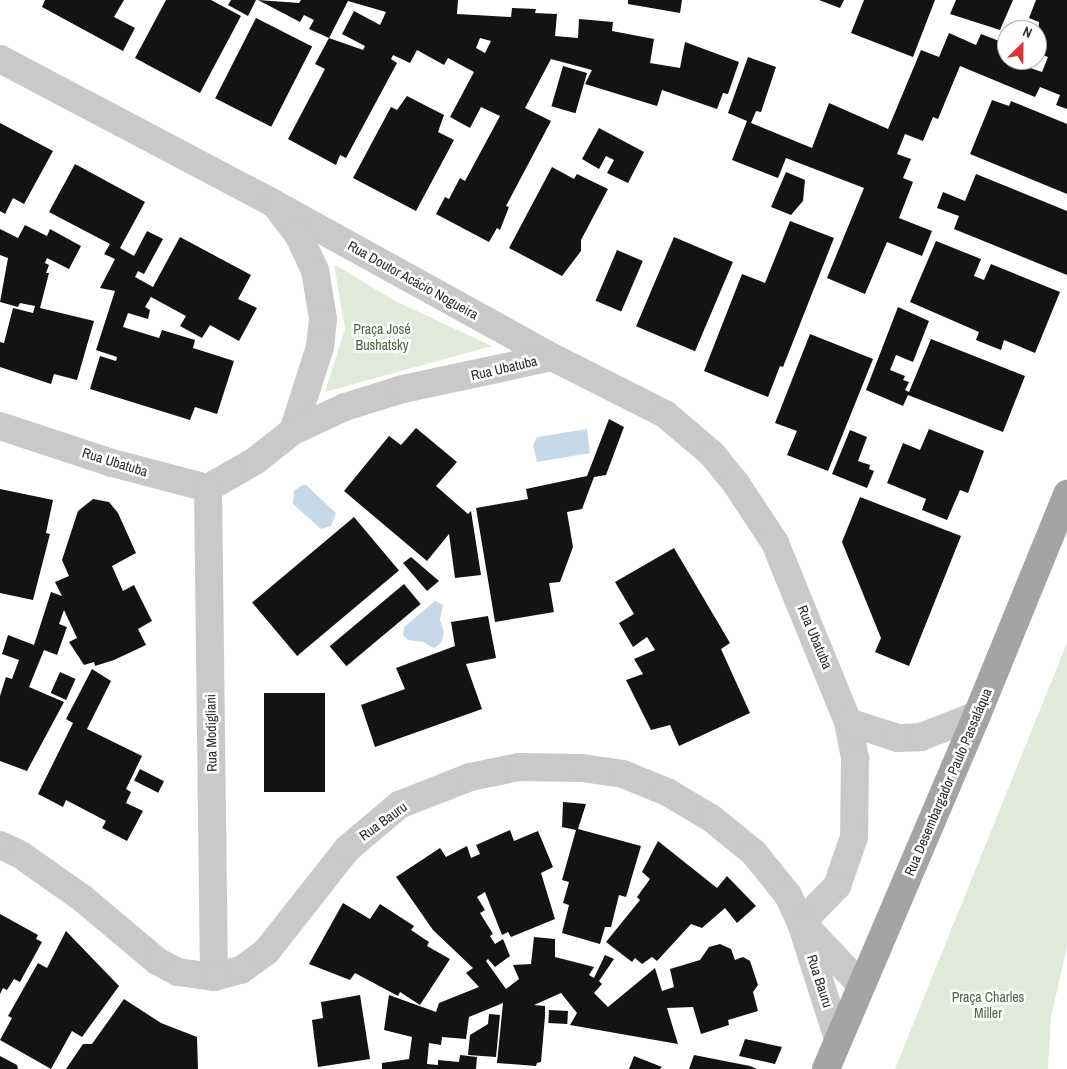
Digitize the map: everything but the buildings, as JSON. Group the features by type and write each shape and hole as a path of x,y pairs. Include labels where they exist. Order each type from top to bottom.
{"main road":[{"name":"Rua Desembargador Paulo Passaláqua","path":"826,1069 977,715 1067,494"}],"street":[{"name":"Rua Doutor Acácio Nogueira","path":"0,59 273,203 552,357"},
{"name":"Rua Doutor Acácio Nogueira","path":"273,203 298,234 315,270 323,319 320,346 293,430"},
{"name":"Rua Ubatuba","path":"0,426 112,463 208,488 255,461 293,430 344,407 403,389 552,357 665,414 712,454 735,482 775,543 848,722 855,759 854,837 837,886 801,923"},
{"name":"Rua Modigliani","path":"208,488 214,977"},
{"path":"848,722 898,738 921,737 977,715"},
{"name":"Rua Bauru","path":"0,846 21,855 82,898 157,961 178,972 214,977 241,970 266,952 347,849 399,805 470,777 519,767 582,768 623,774 667,792 712,818 754,853 788,895 801,923 838,1039"},
{"name":"Rua Bauru","path":"801,923 861,985"}],"green space":[{"name":"Praça José Bushatsky","path":"334,264 395,301 492,346 325,392 345,329"},
{"name":"Praça Charles Miller","path":"1067,643 1067,947 1051,1017 1048,1069 895,1069"}],"water":[{"path":"587,429 590,453 537,462 533,446 537,437"},
{"path":"302,485 306,485 336,513 331,526 321,529 293,504 294,491"},
{"path":"435,601 443,605 440,620 444,632 441,643 434,648 423,642 408,640 403,635 404,627"}]}
